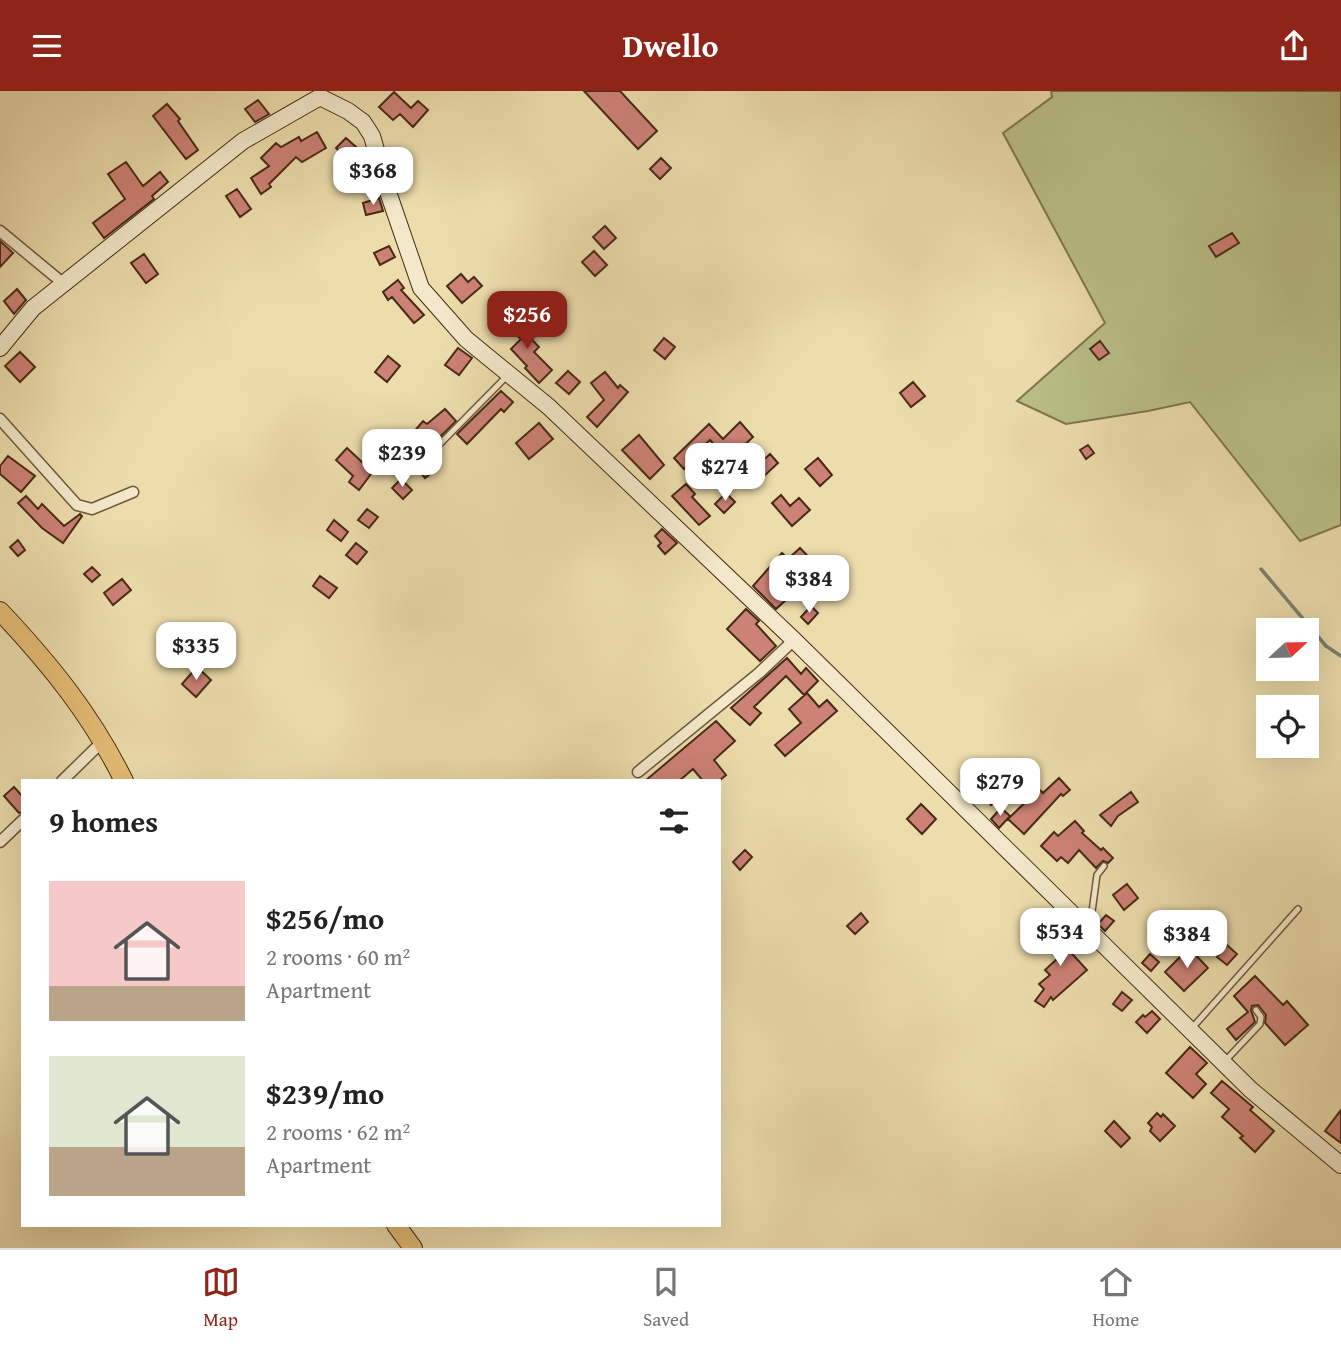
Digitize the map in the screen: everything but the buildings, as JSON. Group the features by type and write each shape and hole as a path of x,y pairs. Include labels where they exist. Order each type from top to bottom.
{"main road":[{"path":"0,611 68,688 104,740 123,779"},
{"path":"397,1227 413,1248"}],"street":[{"path":"0,348 33,308 243,141 320,94 348,111 363,122 372,136 421,288 466,339 550,407 794,640 1251,1090 1341,1165"},
{"path":"0,231 64,284"},
{"path":"0,419 77,505 92,509 133,492"},
{"path":"638,772 759,673 794,640"},
{"path":"64,779 104,740"},
{"path":"0,842 21,822"}],"lane":[{"path":"436,448 509,374"},
{"path":"1089,929 1097,875 1104,866"},
{"path":"1190,1030 1298,909"},
{"path":"1223,1063 1260,1024 1261,1017 1256,1010"}],"green space":[{"path":"1051,91 1341,91 1341,525 1300,541 1190,402 1066,424 1017,401 1105,323 1003,133 1052,97"}],"waterway":[{"path":"1261,569 1326,646 1341,656"}]}
